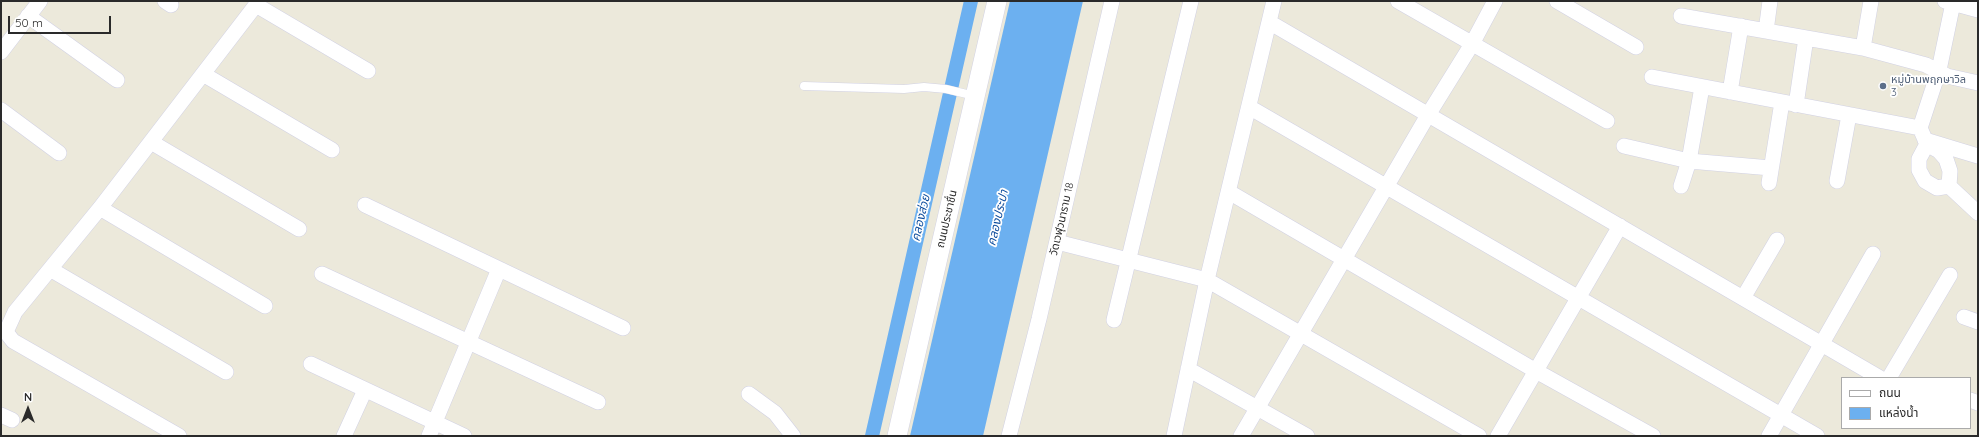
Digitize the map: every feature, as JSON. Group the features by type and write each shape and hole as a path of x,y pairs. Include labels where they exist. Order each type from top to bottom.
{"street":[{"path":"1,52 40,1"},
{"name":"ถนนประชาชื่น","path":"898,436 997,1"},
{"name":"วัดเวฬุวนาราม 18","path":"1009,436 1057,242 1112,1"},
{"path":"1114,320 1191,1"},
{"path":"1174,436 1207,280 1274,1"},
{"path":"1398,1 1607,121"},
{"path":"1241,436 1386,186 1472,44 1495,1"},
{"path":"1557,1 1636,47"},
{"path":"1766,31 1770,1"},
{"path":"1863,48 1872,1"},
{"path":"179,436 13,341 6,332 15,312 100,208 257,3 368,71"},
{"path":"1961,4 1939,70 1918,159 1919,170 1925,181 1937,188 1952,189 1978,213"},
{"path":"28,16 117,80"},
{"path":"1680,16 1863,48 1939,70 1947,76 1978,83"},
{"path":"1269,22 1878,377"},
{"path":"1730,92 1741,26"},
{"path":"1624,146 1689,162 1770,175 1806,38"},
{"path":"203,74 332,150"},
{"path":"1652,77 1849,115 1924,137 1978,156"},
{"path":"1681,186 1689,162 1702,87"},
{"path":"1248,107 1817,436"},
{"path":"1,110 59,153"},
{"path":"1837,181 1849,115"},
{"path":"1924,137 1946,159 1950,171 1952,189"},
{"path":"151,142 299,228"},
{"path":"1229,192 1536,371 1653,436"},
{"path":"365,205 623,328"},
{"path":"100,208 265,306"},
{"path":"1498,436 1620,226"},
{"path":"1743,298 1777,240"},
{"path":"1057,242 1207,280 1479,436"},
{"path":"1769,436 1782,416 1872,254"},
{"path":"50,269 226,372"},
{"path":"432,429 498,269"},
{"path":"322,274 598,402"},
{"path":"1890,377 1950,275"},
{"path":"311,364 365,390 432,429 464,436"},
{"path":"1188,369 1306,436"},
{"path":"344,436 365,390"},
{"path":"749,394 775,413 793,436"}],"lane":[{"path":"804,86 904,89 924,87 946,89 975,96"}],"water":[{"name":"คลองประปา","path":"1010,1 1083,1 983,436 910,436"}],"waterway":[{"name":"คลองส่วย","path":"872,436 971,1"}],"place":[{"name":"หมู่บ้านพฤกษาวิล 3","path":"1883,86"}]}
